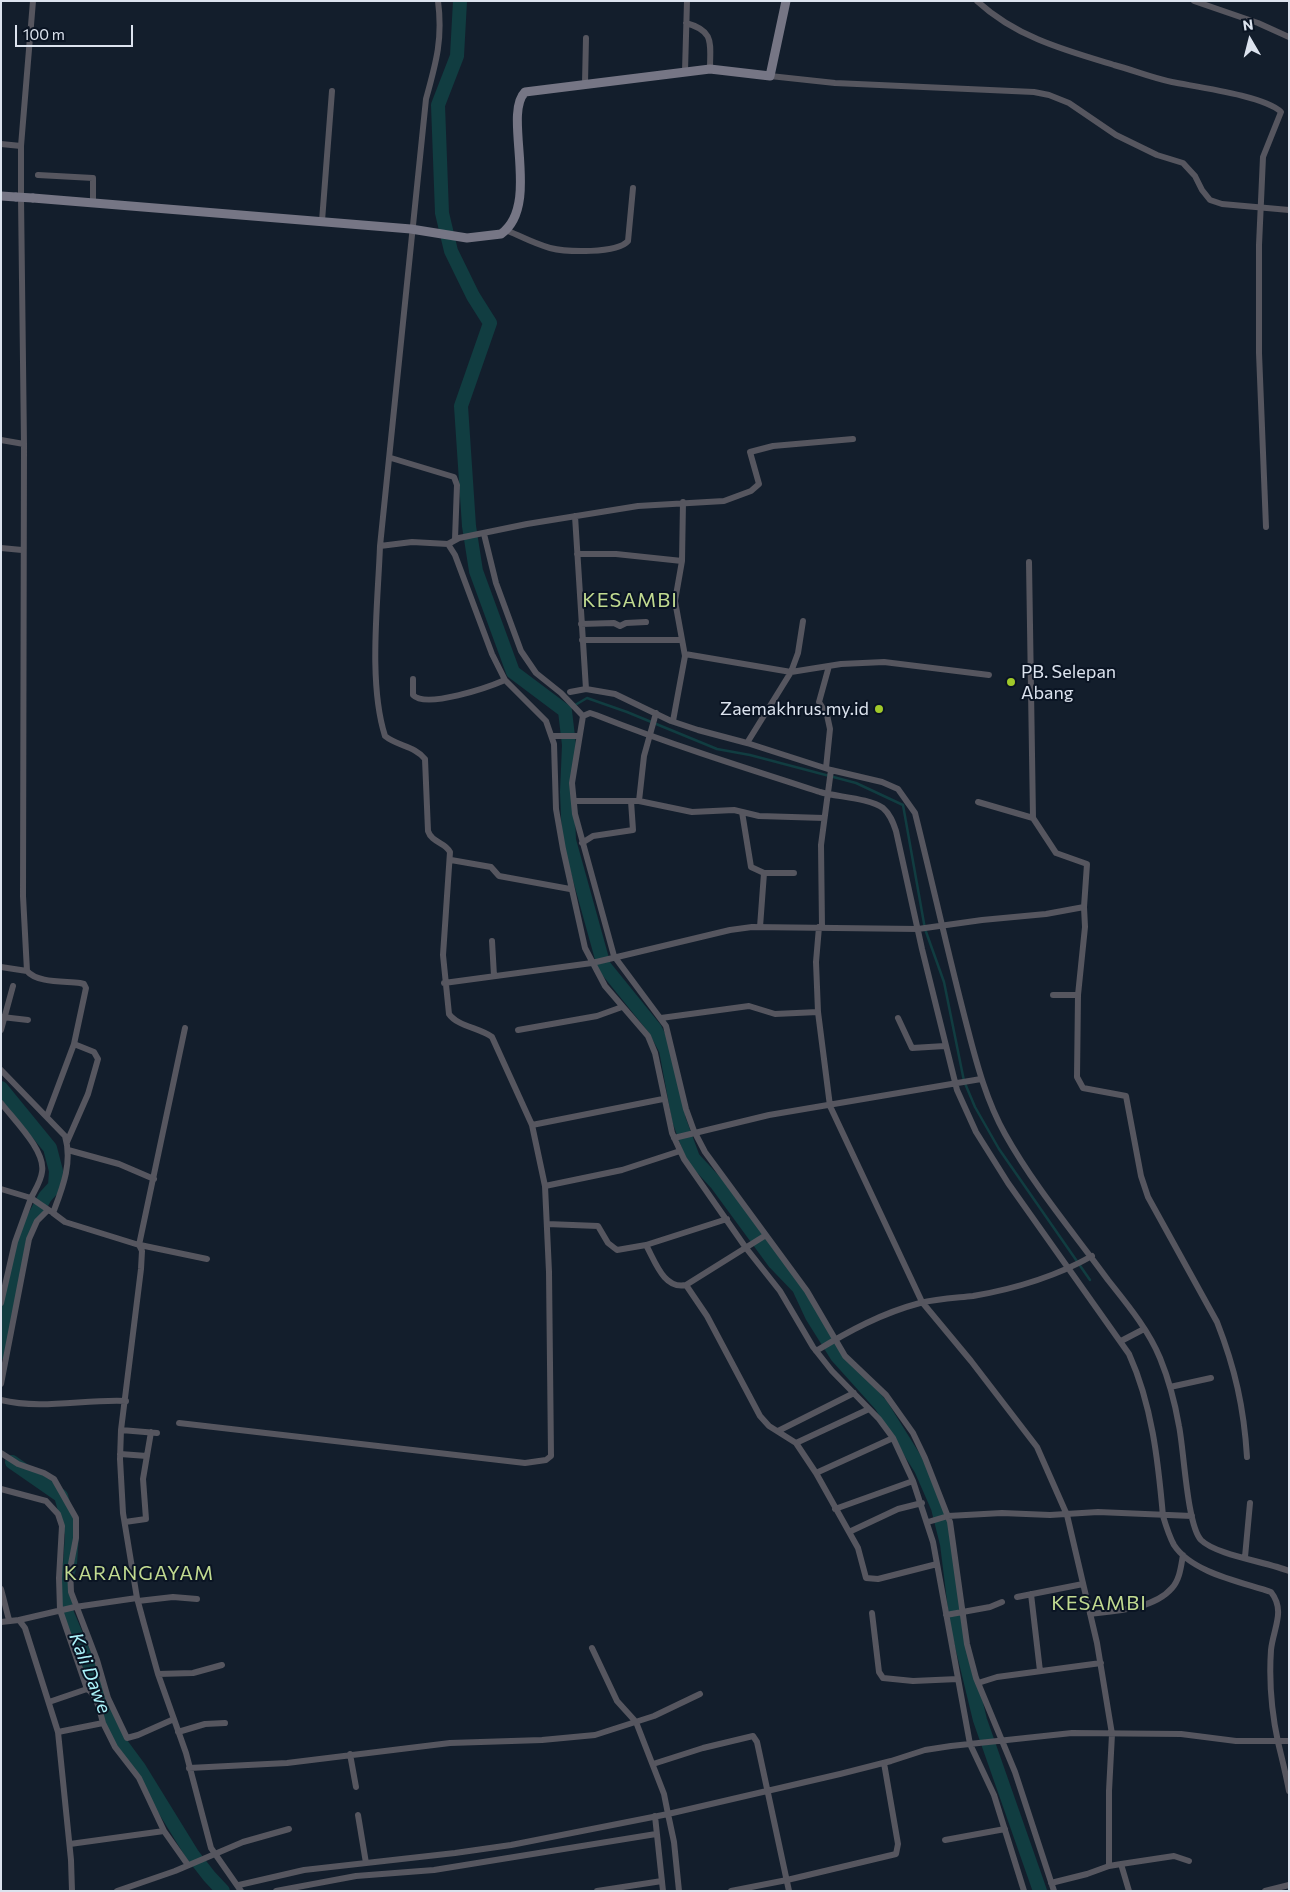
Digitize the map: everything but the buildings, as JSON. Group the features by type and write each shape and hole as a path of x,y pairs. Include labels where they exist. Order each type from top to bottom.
{"main road":[{"path":"1,196 413,229 467,238 501,234 512,222 518,204 520,179 518,103 525,92 585,83 710,69 770,76 786,1"}],"street":[{"path":"27,971 23,896 22,550 24,444 22,146 33,1"},
{"path":"179,1423 525,1463 546,1460 551,1456 545,1186 532,1125 492,1037 484,1031 451,1018 449,1014 444,983 443,955 451,860 448,848 430,836 428,831 425,759 412,748 398,744 385,736 381,724 376,672 380,546 391,458 426,99 438,59 440,42 441,24 438,1"},
{"path":"685,71 687,1"},
{"path":"977,1 991,15 1018,31 1049,45 1170,82 1239,96 1275,106 1281,112 1263,157 1259,245 1259,353 1266,527"},
{"path":"1194,1 1258,23 1289,37"},
{"path":"686,23 701,27 708,33 710,69"},
{"path":"585,83 586,38"},
{"path":"770,76 835,83 1034,92 1049,95 1069,103 1116,135 1188,166 1210,200 1222,204 1289,210"},
{"path":"322,221 332,91"},
{"path":"1,144 22,146"},
{"path":"38,175 93,178 93,202"},
{"path":"506,230 559,250 624,246 628,241 633,188"},
{"path":"380,546 412,542 448,544 457,539 638,506 724,501 756,489 759,484 750,452 773,446 853,439"},
{"path":"1,440 24,444"},
{"path":"391,458 454,477 457,485 457,539"},
{"path":"673,721 684,671 685,654 675,601 682,561 683,502"},
{"path":"575,516 586,689"},
{"path":"484,534 496,583 521,651 536,673 582,715"},
{"path":"448,544 455,555 492,654 505,680 546,721 556,736 556,809 570,889 585,948 605,986 648,1036 655,1053 663,1099 680,1150 696,1177 780,1290 818,1349 893,1438 913,1481 930,1521 970,1744 994,1795 1023,1891"},
{"path":"1,548 22,550"},
{"path":"577,554 616,554 682,561"},
{"path":"1029,562 1033,818 1056,853 1087,864 1084,907 1085,927 1078,995 1077,1077 1083,1088 1126,1096 1141,1176 1148,1196 1217,1322 1229,1352 1237,1376 1244,1416 1247,1457"},
{"path":"747,743 791,672 798,654 802,621"},
{"path":"581,624 614,623 620,626 626,623 646,622"},
{"path":"582,640 682,640"},
{"path":"685,654 791,672 829,666 884,662 989,675"},
{"path":"829,666 819,702 827,715 830,729 829,793 824,818 820,927 816,962 818,1012 830,1106 922,1302 971,1361 1036,1447 1067,1515 1101,1663 1112,1734 1108,1791 1109,1866"},
{"path":"414,679 413,695 418,698 461,695 487,688 505,680"},
{"path":"570,692 586,689 615,694 655,716 747,743 829,771 882,782 898,789 915,813 939,925 979,1079 1004,1133 1028,1172 1089,1258 1144,1329 1159,1356 1170,1387 1180,1428 1192,1516 1201,1540 1213,1548 1289,1571"},
{"path":"582,715 596,714 649,734 829,793 872,803 882,807 890,816 896,831 945,1046 976,1132 1121,1341 1142,1382 1149,1412 1165,1516 1175,1547 1212,1573 1271,1592 1278,1600 1279,1613 1272,1649 1271,1676 1279,1741 1289,1791"},
{"path":"582,715 576,736 572,784 574,801 582,843 612,957 666,1026 692,1132 704,1152 763,1237 811,1297 834,1340 845,1356 886,1395 913,1433 948,1516 955,1544 960,1612 978,1683 1003,1740 1054,1891"},
{"path":"639,800 644,756 655,716"},
{"path":"556,736 576,736"},
{"path":"574,801 639,800 692,812 723,810 759,816 824,818"},
{"path":"582,843 593,836 633,830 631,801"},
{"path":"978,802 1033,818"},
{"path":"742,812 748,863 753,870 764,873 794,873"},
{"path":"451,860 491,867 499,876 570,889"},
{"path":"760,927 764,873"},
{"path":"444,983 594,962 730,930 760,927 919,929 939,925 1046,914 1084,907"},
{"path":"492,941 494,976"},
{"path":"1,967 27,971 31,975 40,978 80,983 86,986 74,1044 47,1116"},
{"path":"1,1030 13,986"},
{"path":"1053,995 1078,995"},
{"path":"661,1018 749,1006 775,1014 818,1012"},
{"path":"518,1030 597,1016 622,1007"},
{"path":"3,1017 28,1020"},
{"path":"898,1018 912,1048 945,1046"},
{"path":"185,1028 139,1245 142,1269 121,1430 120,1454 125,1522 137,1599 158,1674 189,1768 210,1856 240,1888 304,1870 492,1848 575,1834 655,1826"},
{"path":"67,1142 88,1094 98,1059 94,1052 74,1044"},
{"path":"1,1070 60,1128 67,1142 68,1150 66,1175 48,1210 37,1221 30,1238 1,1384"},
{"path":"676,1137 769,1115 979,1079"},
{"path":"532,1125 663,1099"},
{"path":"1,1103 36,1146 43,1164 42,1174 15,1242 2,1298"},
{"path":"68,1150 119,1164 154,1179"},
{"path":"545,1186 622,1170 680,1150"},
{"path":"1,1189 33,1199 65,1222 139,1245 207,1259"},
{"path":"547,1224 598,1226 608,1243 617,1250 646,1245 728,1220"},
{"path":"646,1245 670,1284 678,1287 686,1285 763,1237"},
{"path":"818,1349 879,1316 922,1302 998,1291 1070,1269 1089,1258"},
{"path":"686,1285 707,1316 760,1416 796,1443 816,1473 858,1548 868,1579 878,1579 937,1564"},
{"path":"1121,1341 1144,1329"},
{"path":"1170,1387 1210,1378"},
{"path":"778,1431 854,1393"},
{"path":"1,1400 34,1405 90,1401 126,1401"},
{"path":"796,1443 869,1408"},
{"path":"121,1430 154,1432 143,1480 146,1519 125,1522"},
{"path":"816,1473 893,1438"},
{"path":"1,1453 18,1464 44,1473 54,1479 76,1518 76,1538 70,1569 73,1608 91,1642 108,1698 127,1738 174,1719"},
{"path":"120,1454 147,1456"},
{"path":"835,1509 913,1481"},
{"path":"1,1489 49,1503 58,1514 62,1526 59,1578 61,1610 87,1689 92,1692 103,1723 115,1747 139,1778 164,1831 190,1864"},
{"path":"850,1532 898,1508 922,1503"},
{"path":"1245,1557 1250,1503"},
{"path":"930,1521 948,1516 1002,1513 1067,1515 1098,1512 1192,1516"},
{"path":"1090,1614 1124,1610 1151,1602 1171,1589 1180,1575 1184,1555"},
{"path":"1016,1596 1083,1584"},
{"path":"1,1589 9,1620"},
{"path":"1030,1594 1040,1671"},
{"path":"1,1622 19,1620 61,1610 137,1599 173,1597 197,1600"},
{"path":"947,1615 990,1607 1002,1602"},
{"path":"872,1613 879,1672 883,1678 913,1681 958,1679"},
{"path":"19,1620 25,1628 58,1732 70,1844 72,1891"},
{"path":"592,1648 607,1685 617,1701 636,1722 653,1764 674,1842 679,1891"},
{"path":"978,1683 997,1677 1101,1663"},
{"path":"158,1674 193,1673 222,1665"},
{"path":"49,1702 87,1689"},
{"path":"189,1768 287,1762 450,1742 542,1740 595,1735 636,1722 700,1694"},
{"path":"58,1732 103,1723"},
{"path":"178,1732 205,1724 225,1723"},
{"path":"276,1891 356,1876 434,1870 655,1826 668,1814 884,1763 925,1750 1072,1733 1181,1734 1236,1741 1289,1740"},
{"path":"653,1764 704,1748 754,1736 757,1742 789,1891"},
{"path":"350,1754 356,1787"},
{"path":"731,1891 787,1880 896,1854 898,1844 884,1763"},
{"path":"358,1815 366,1863"},
{"path":"655,1826 663,1891"},
{"path":"945,1840 1005,1829"},
{"path":"118,1891 262,1836 289,1830"},
{"path":"70,1844 164,1831"},
{"path":"1051,1882 1121,1864 1174,1856 1189,1861"},
{"path":"1121,1864 1129,1891"},
{"path":"597,1891 662,1881"},
{"path":"1265,1891 1289,1885"}],"waterway":[{"path":"460,1 457,56 438,105 442,213 451,251 473,296 490,323 461,406 469,526 476,571 513,672 565,711 569,745 567,792 569,840 604,966 655,1029 666,1050 679,1120 693,1158 717,1184 775,1263 799,1288 812,1316 837,1356 881,1405 921,1469 938,1508 947,1544 957,1625 980,1720 1040,1891"},
{"path":"565,711 587,698 627,712 717,749 750,755 856,783 903,805 925,929 944,982 964,1081 975,1107 999,1149 1090,1280"},
{"name":"Kali Dawe","path":"1,1088 50,1148 56,1171 55,1186 45,1197 23,1238 16,1265 1,1352"},
{"name":"Kali Dawe","path":"12,1462 61,1496 72,1534 70,1564 64,1588 66,1611 90,1668 105,1712 119,1741 139,1768 192,1854 223,1891"}],"place":[{"name":"PB. Selepan Abang","path":"1011,682"},
{"name":"Zaemakhrus.my.id","path":"879,709"}],"district":[{"name":"KESAMBI","path":"630,600"},
{"name":"KARANGAYAM","path":"139,1573"},
{"name":"KESAMBI","path":"1099,1603"}]}
